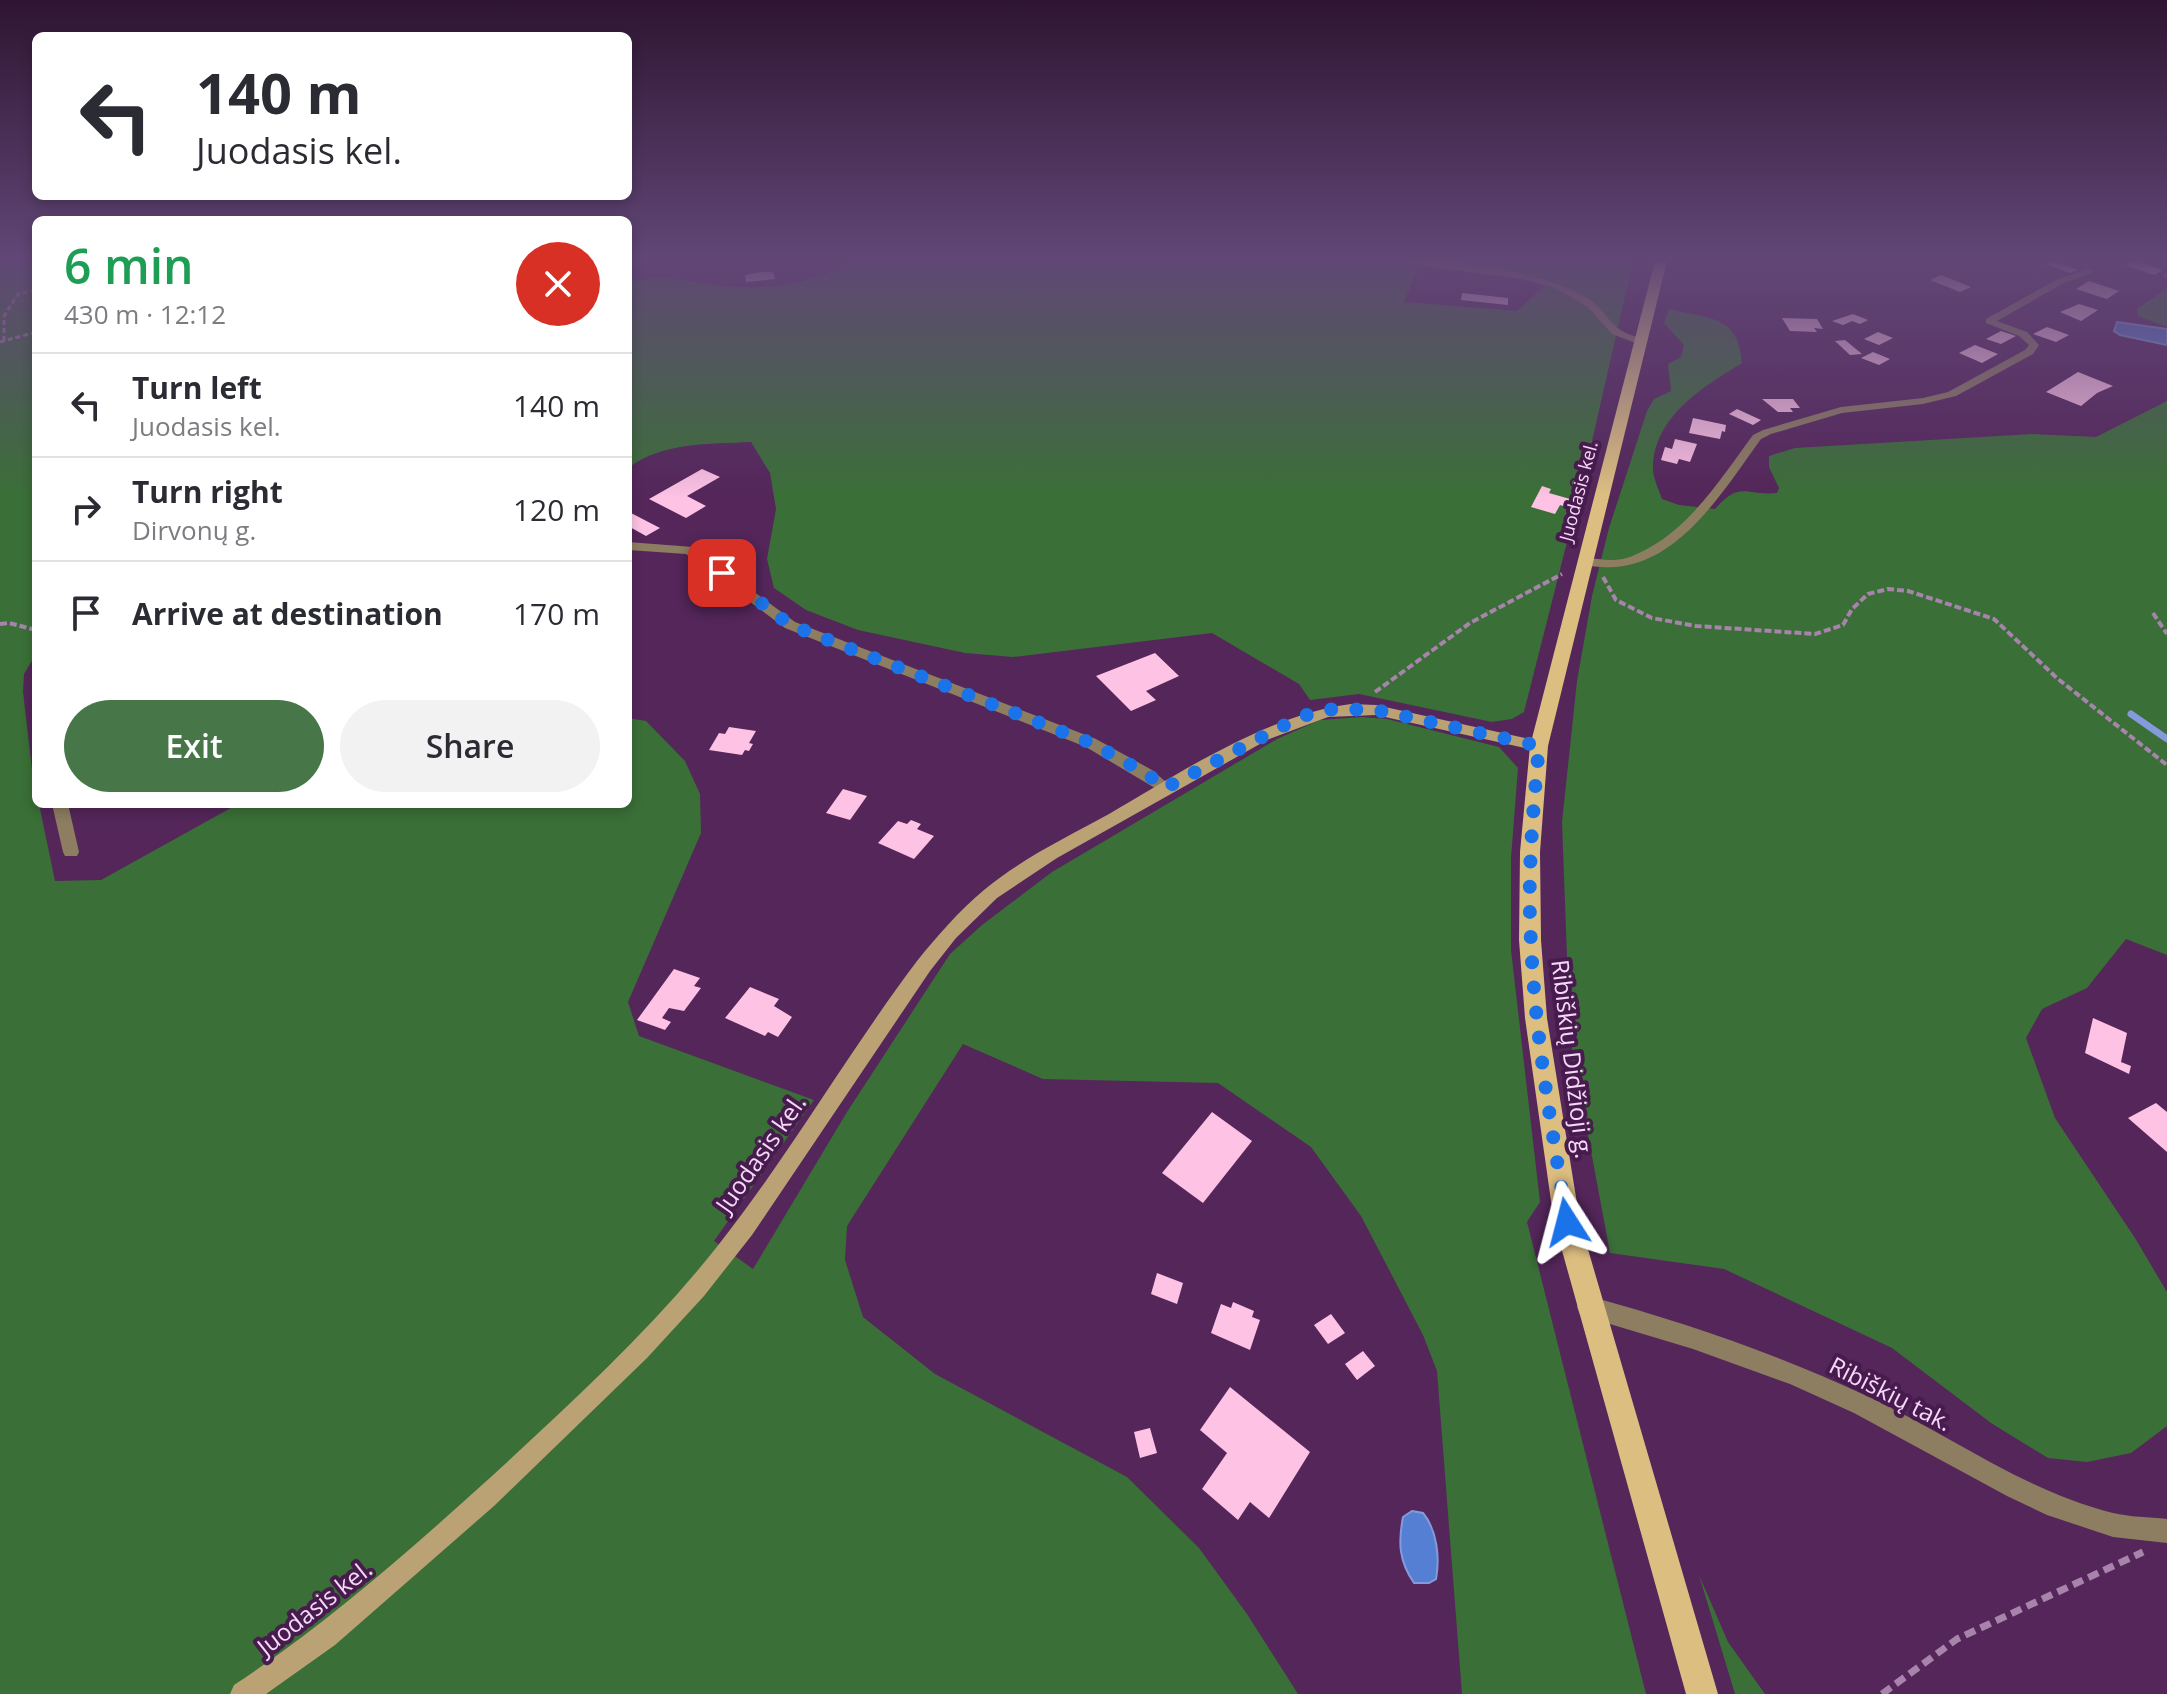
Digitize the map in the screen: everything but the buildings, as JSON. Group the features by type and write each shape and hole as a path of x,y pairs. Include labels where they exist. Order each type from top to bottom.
{"main road":[{"name":"Juodasis kel.","path":"1592,564 1641,342"},
{"name":"Ribiškių Didžioji g.","path":"1592,564 1539,746 1530,852 1530,940 1536,1018 1567,1222 1588,1307 1702,1694"}],"street":[{"path":"1636,340 1641,342"},
{"path":"1592,564 1622,563 1655,550 1680,533 1704,507 1757,437 1777,428 1841,410 1923,401 1952,394 2029,352 2034,345 2030,340"},
{"path":"632,546 689,550 790,625 1091,743 1147,774 1165,788"},
{"name":"Juodasis kel.","path":"243,1694 279,1671 377,1595 508,1477 628,1362 698,1285 754,1215 912,980 980,902 1008,880 1165,788 1311,713 1354,707 1420,718 1539,746"},
{"path":"61,808 71,852"},
{"name":"Ribiškių tak.","path":"1588,1307 1686,1332 1787,1371 1863,1405 2063,1509 2114,1526 2167,1531"}],"path":[{"name":"Juodasis kel.","path":"1354,707 1470,623 1592,564"},
{"path":"1592,564 1616,600 1652,618 1696,626 1815,634 1843,625 1852,609 1868,594 1888,589 1908,591 1994,619 2058,679 2167,765"},
{"path":"2153,613 2167,634"},
{"path":"0,624 32,629"},
{"path":"1882,1694 1957,1639 2137,1558 2147,1549"}],"green space":[{"path":"0,340 32,340 32,661 24,674 23,692 32,770 32,808 40,808 55,881 101,880 231,808 632,808 632,719 646,721 685,761 700,794 701,833 628,1002 639,1036 814,1100 714,1241 753,1269 847,1112 950,954 982,925 1052,872 1277,739 1320,720 1387,719 1499,747 1518,768 1511,858 1511,950 1540,1202 1527,1222 1646,1694 1462,1694 1437,1371 1423,1335 1361,1216 1311,1147 1218,1083 1043,1079 963,1044 847,1226 845,1260 863,1317 935,1374 1127,1477 1199,1548 1247,1614 1298,1694 0,1694"},
{"path":"632,340 1615,340 1524,712 1512,719 1492,722 1359,694 1310,700 1299,684 1212,633 1013,657 965,653 858,630 806,610 774,588 767,559 776,509 770,473 751,442 671,449 632,466"},
{"path":"1680,340 1737,340 1742,363 1697,393 1661,434 1655,450 1654,476 1662,499 1679,505 1715,509 1737,492 1777,493 1779,488 1769,467 1769,456 1795,448 2032,434 2096,437 2167,401 2167,955 2126,939 2087,988 2042,1009 2026,1038 2055,1118 2167,1292 2167,1426 2131,1453 2087,1462 2048,1458 1991,1423 1892,1348 1724,1269 1610,1253 1570,1038 1562,822 1577,681 1592,596 1609,528 1647,411 1654,399 1671,391 1668,364 1681,357 1684,345"},
{"path":"1699,1575 1728,1642 1765,1694 1735,1694"}],"water":[{"path":"2144,340 2167,340 2167,345"},
{"path":"1412,1511 1423,1513 1434,1536 1437,1571 1436,1579 1429,1583 1414,1583 1403,1559 1400,1535 1403,1517"}],"waterway":[{"path":"2131,714 2167,739"}],"route":[{"path":"722,573 790,625 1091,743 1147,774 1165,788 1285,725 1311,713 1334,709 1354,707 1376,710 1498,734 1539,746 1530,852 1530,940 1536,1018 1567,1222"}]}
